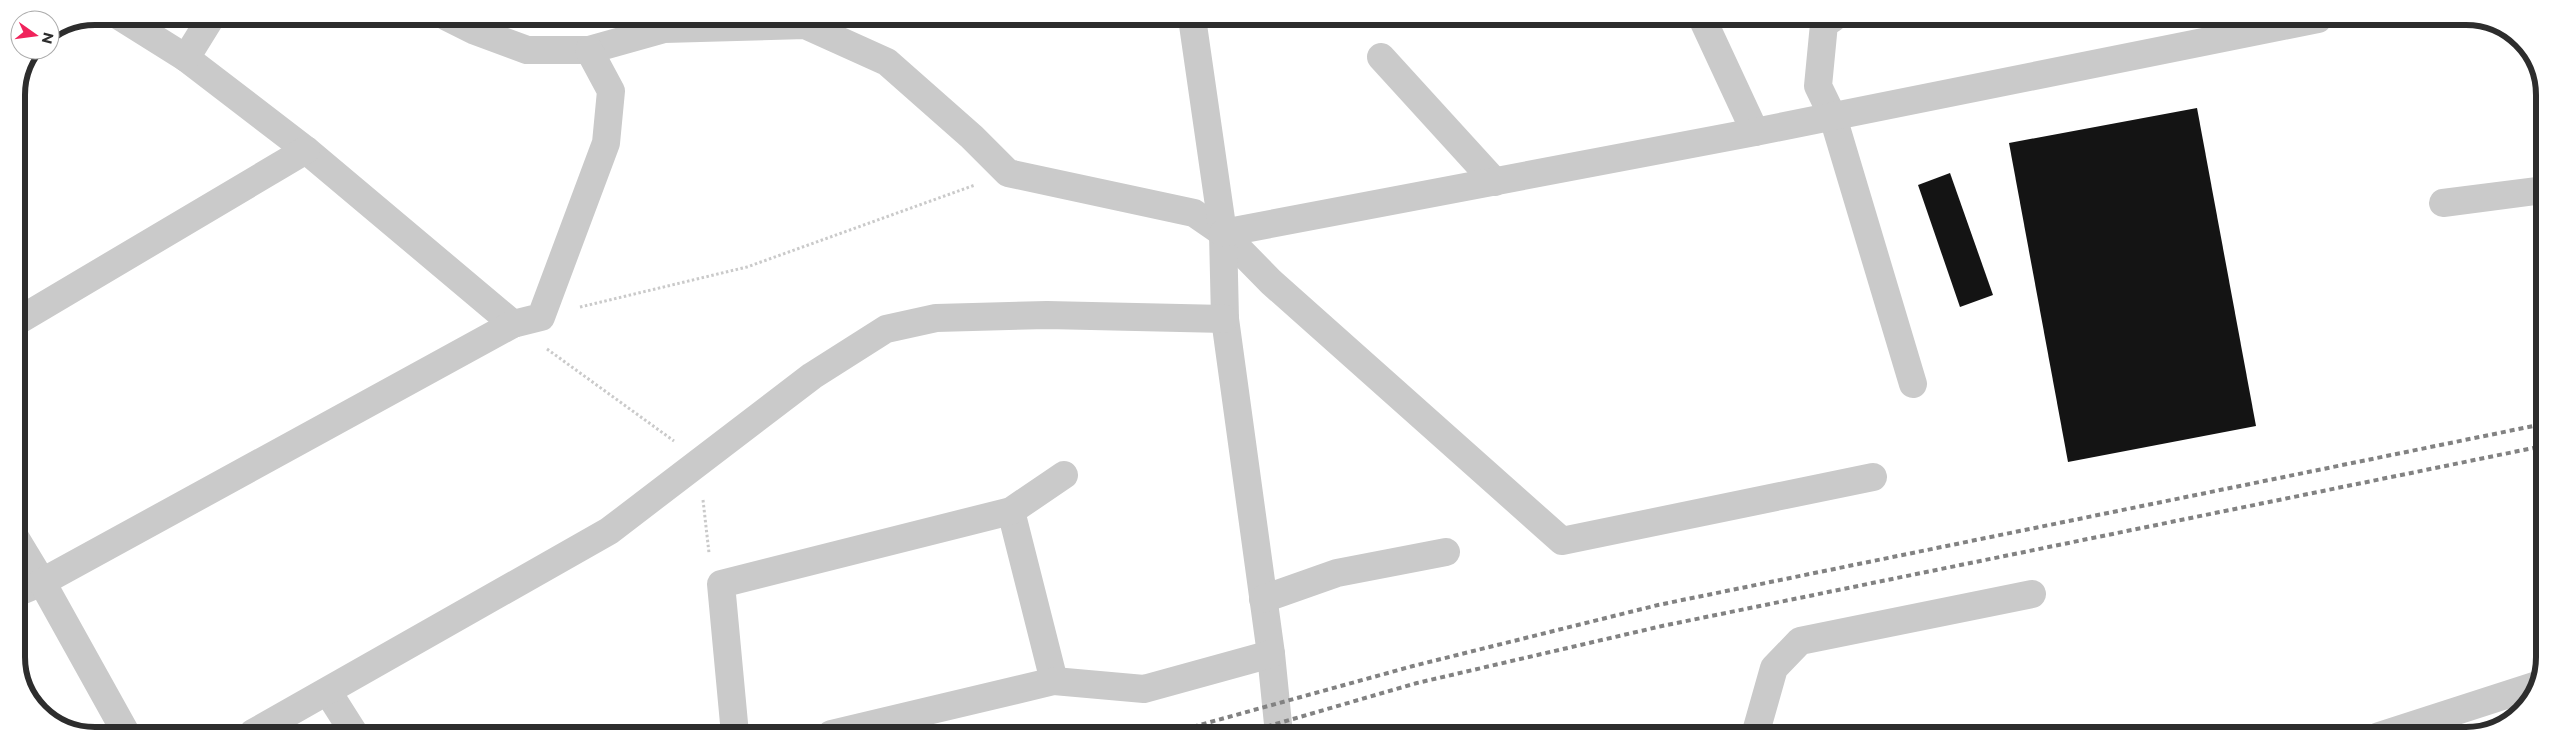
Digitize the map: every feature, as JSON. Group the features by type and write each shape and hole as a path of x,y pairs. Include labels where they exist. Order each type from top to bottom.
{"street":[{"path":"133,25 186,58 306,150 514,324"},
{"path":"186,58 206,25"},
{"path":"463,25 527,50 589,50 659,25"},
{"path":"805,25 887,62 972,137 1008,173 1194,213 1223,233 1271,282 1562,541 1874,477"},
{"path":"1193,25 1223,233 1225,319 1271,654 1278,727"},
{"path":"1705,25 1755,132"},
{"path":"1824,25 1818,86 1833,116 1913,384"},
{"path":"1223,233 1755,132 2288,25"},
{"path":"25,589 42,582 514,324 542,316 606,143 611,91 589,50"},
{"path":"1381,57 1495,182"},
{"path":"25,317 306,150"},
{"path":"2443,203 2536,191"},
{"path":"264,727 609,531 812,376 886,329 936,318 1047,316 1225,319"},
{"path":"734,727 721,584 1011,511 1064,475"},
{"path":"1011,511 1054,681"},
{"path":"1263,599 1337,574 1446,552"},
{"path":"25,554 123,727"},
{"path":"1757,727 1774,668 1800,641 2032,594"},
{"path":"860,727 1054,681 1144,689 1271,654"},
{"path":"2407,727 2529,688"},
{"path":"328,692 350,727"}],"path":[{"path":"542,316 748,267 1008,173"},
{"path":"514,324 586,379 693,454 699,463 710,563 721,584"}],"building":[{"path":"2197,108 2256,426 2068,462 2009,143"},
{"path":"1950,173 1993,295 1960,307 1918,185"}],"railway":[{"path":"1192,727 1413,666 1658,605 2536,425"},
{"path":"1265,727 1417,683 1662,626 2536,447"}]}
